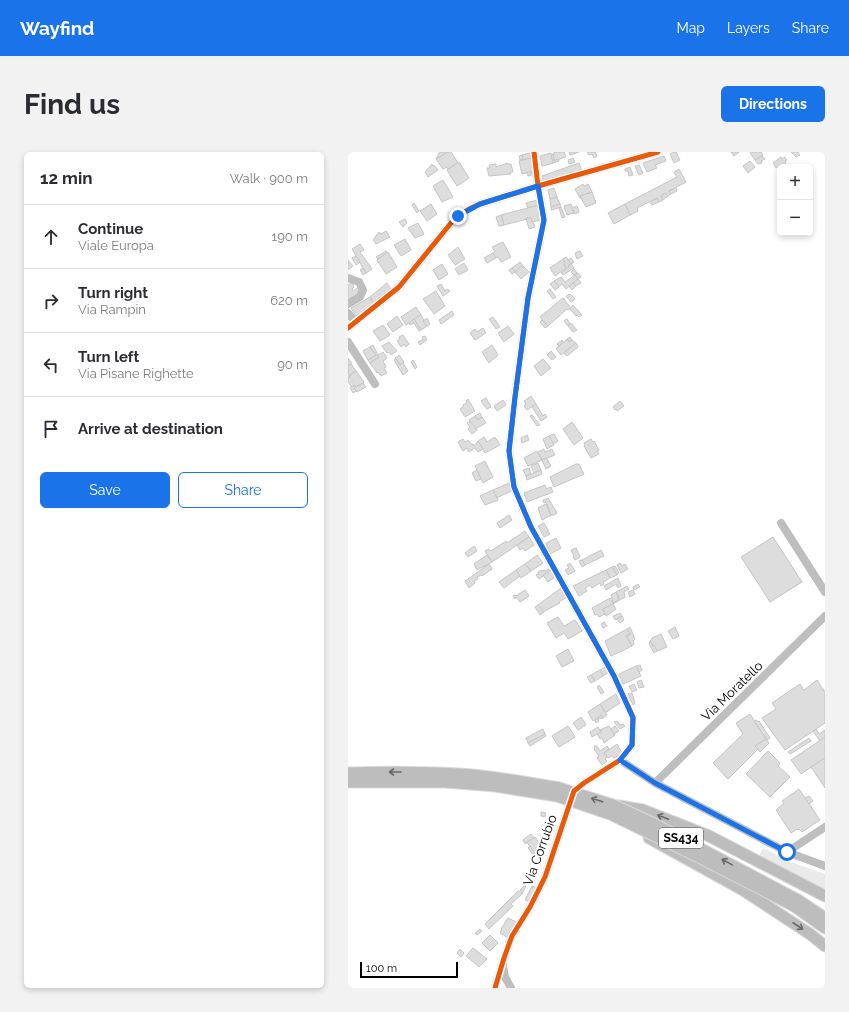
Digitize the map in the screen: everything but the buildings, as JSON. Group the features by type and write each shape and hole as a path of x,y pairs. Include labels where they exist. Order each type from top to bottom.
{"highway":[{"name":"SS434","path":"348,773 398,772 459,774 495,778 613,805 712,854 798,900 825,918"},
{"name":"SS434","path":"348,782 445,782 558,792 637,826 703,859 794,906 825,928"},
{"path":"613,805 643,810 707,835 825,896"},
{"path":"637,826 649,838 743,890 810,934 825,946"}],"street":[{"path":"534,152 544,220 528,298 515,397 509,451 514,487 531,527 614,676 633,718 632,745 620,760 655,783 787,852 825,866"},
{"path":"348,313 351,325 399,287 458,216 480,204 658,152"},
{"path":"348,278 359,282 363,290 360,297 348,304"},
{"path":"348,342 375,384"},
{"path":"781,523 825,592"},
{"name":"Via Moratello","path":"655,783 825,616"},
{"name":"Via Corrubio","path":"496,988 512,936 530,907 545,877 566,810 574,791 620,760"},
{"path":"787,852 825,827"},
{"path":"502,965 505,978 511,988"},
{"path":"496,988 503,985 511,988"}],"shaded area":[{"path":"763,848 791,862 825,874 825,893 758,858"}],"cycle path":[{"path":"495,988 512,936 530,907 545,877 574,791 620,760 632,745 633,717 614,676 531,527 514,487 509,451 515,397 528,298 544,220 534,152"},
{"path":"348,328 399,287 451,223 458,216 469,209 480,204 538,186 658,152"}],"route":[{"path":"458,216 480,204 538,186 544,220 528,298 515,397 509,451 514,487 531,527 614,676 633,718 632,745 620,760 655,783 787,852"}]}
